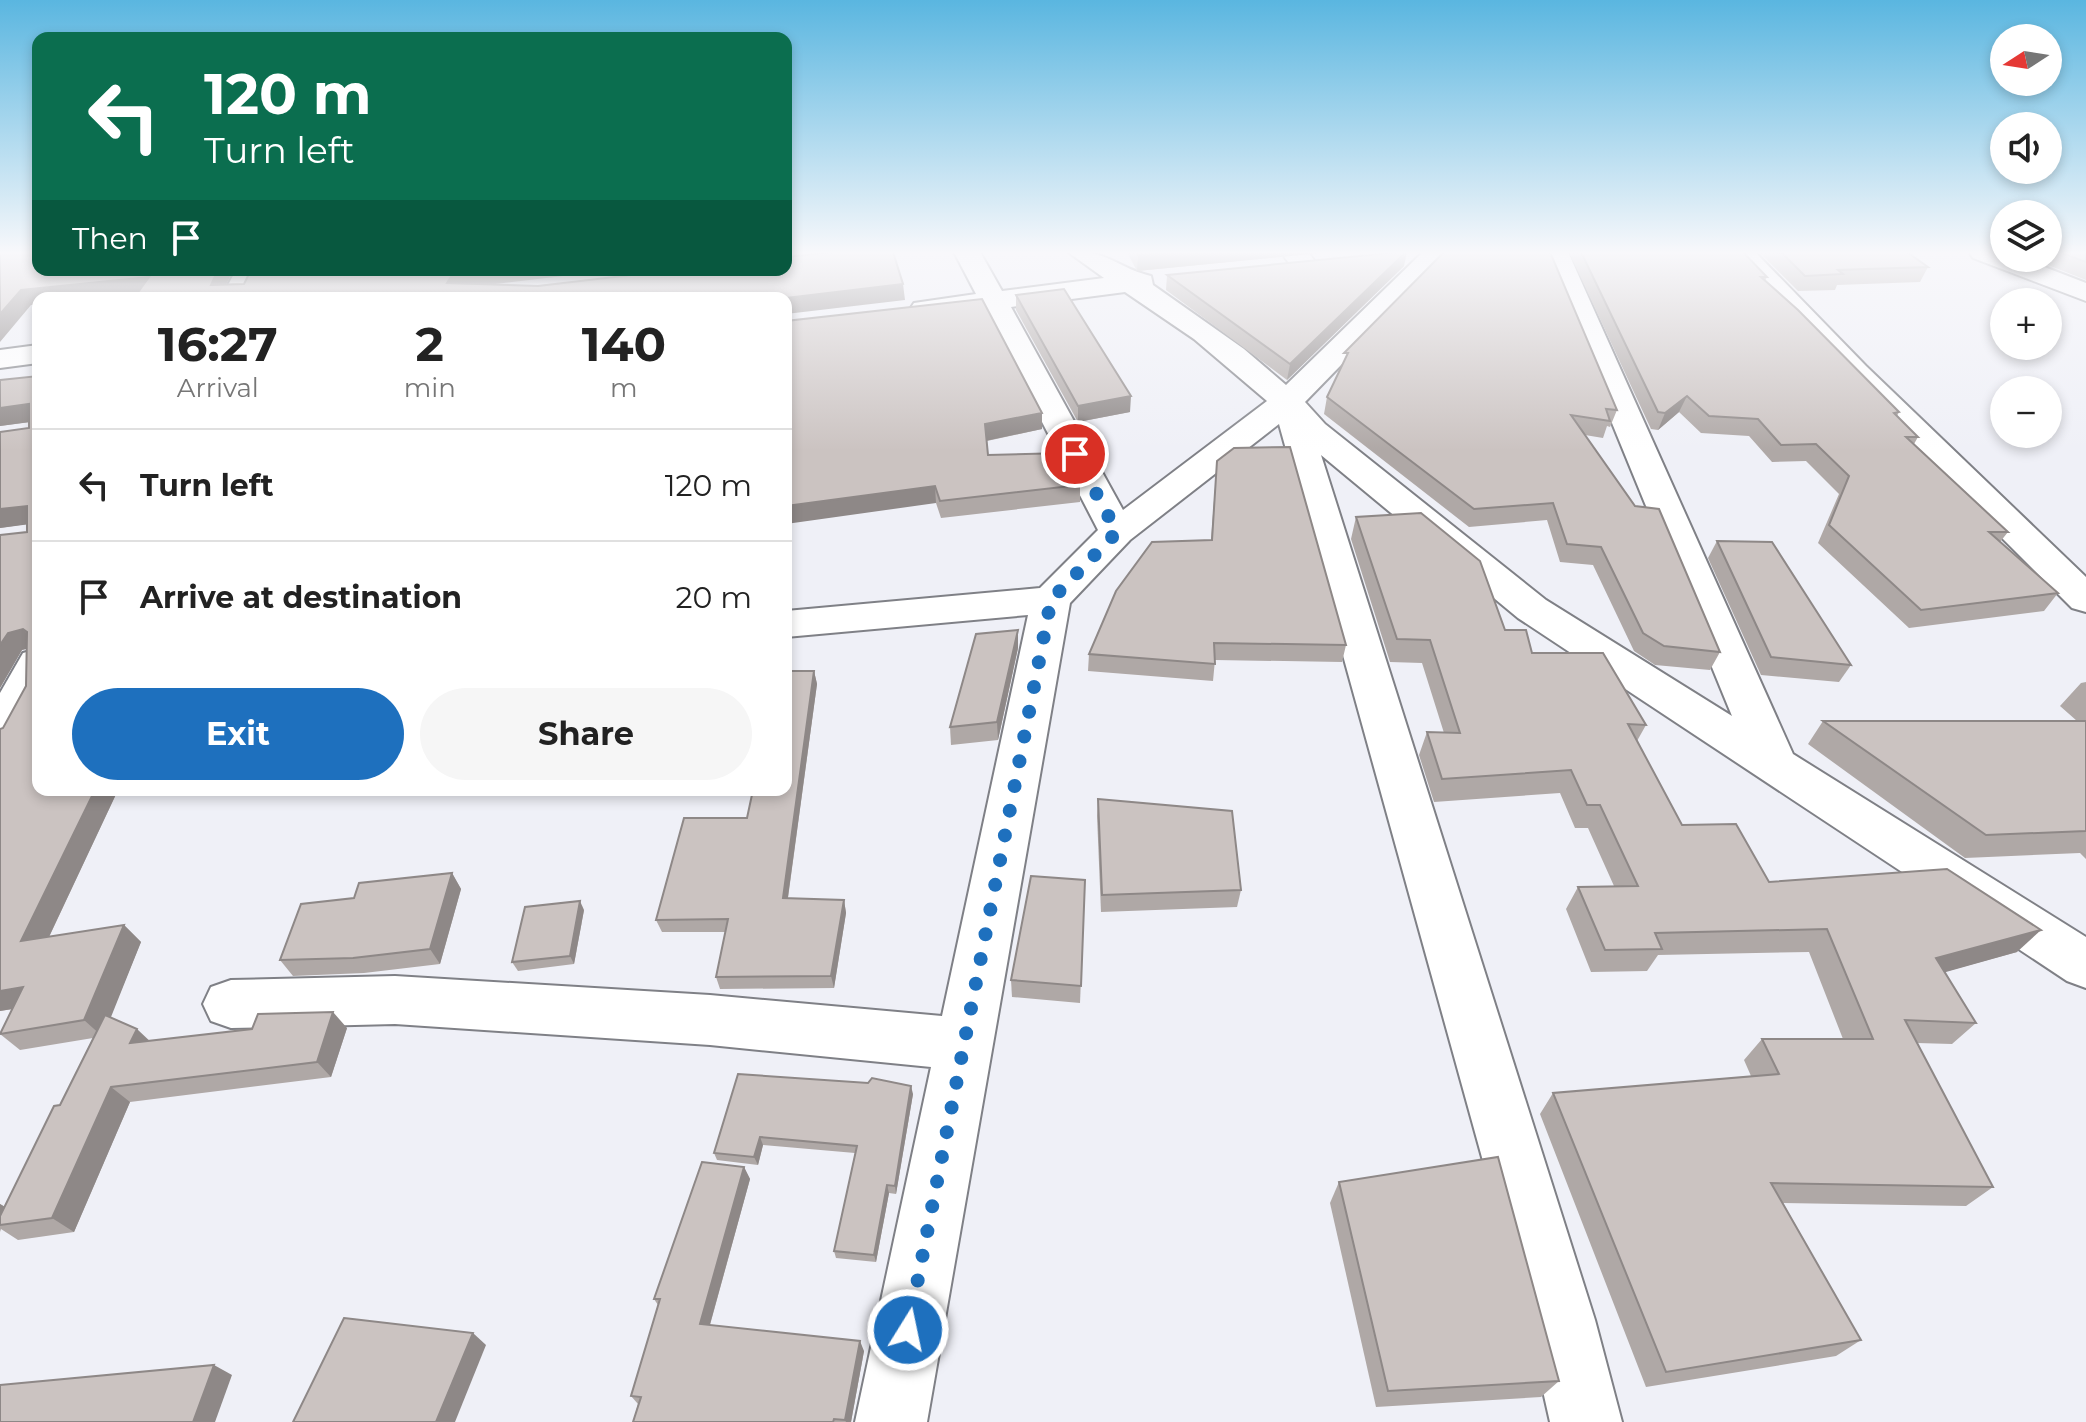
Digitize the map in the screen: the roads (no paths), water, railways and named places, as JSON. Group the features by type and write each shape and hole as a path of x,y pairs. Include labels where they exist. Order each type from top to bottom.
{"street":[{"path":"1002,318 1117,532"},
{"path":"1177,318 1288,401 1313,431 1532,609 2086,965"},
{"path":"891,1422 1051,600 1117,532 1288,401 1370,318"},
{"path":"1583,318 1776,767"},
{"path":"1803,318 2086,599"},
{"path":"0,359 32,355"},
{"path":"1288,401 1561,1320 1586,1422"},
{"path":"792,623 1051,600"},
{"path":"0,733 32,684"},
{"path":"231,1004 395,1000 710,1020 963,1044"}]}
